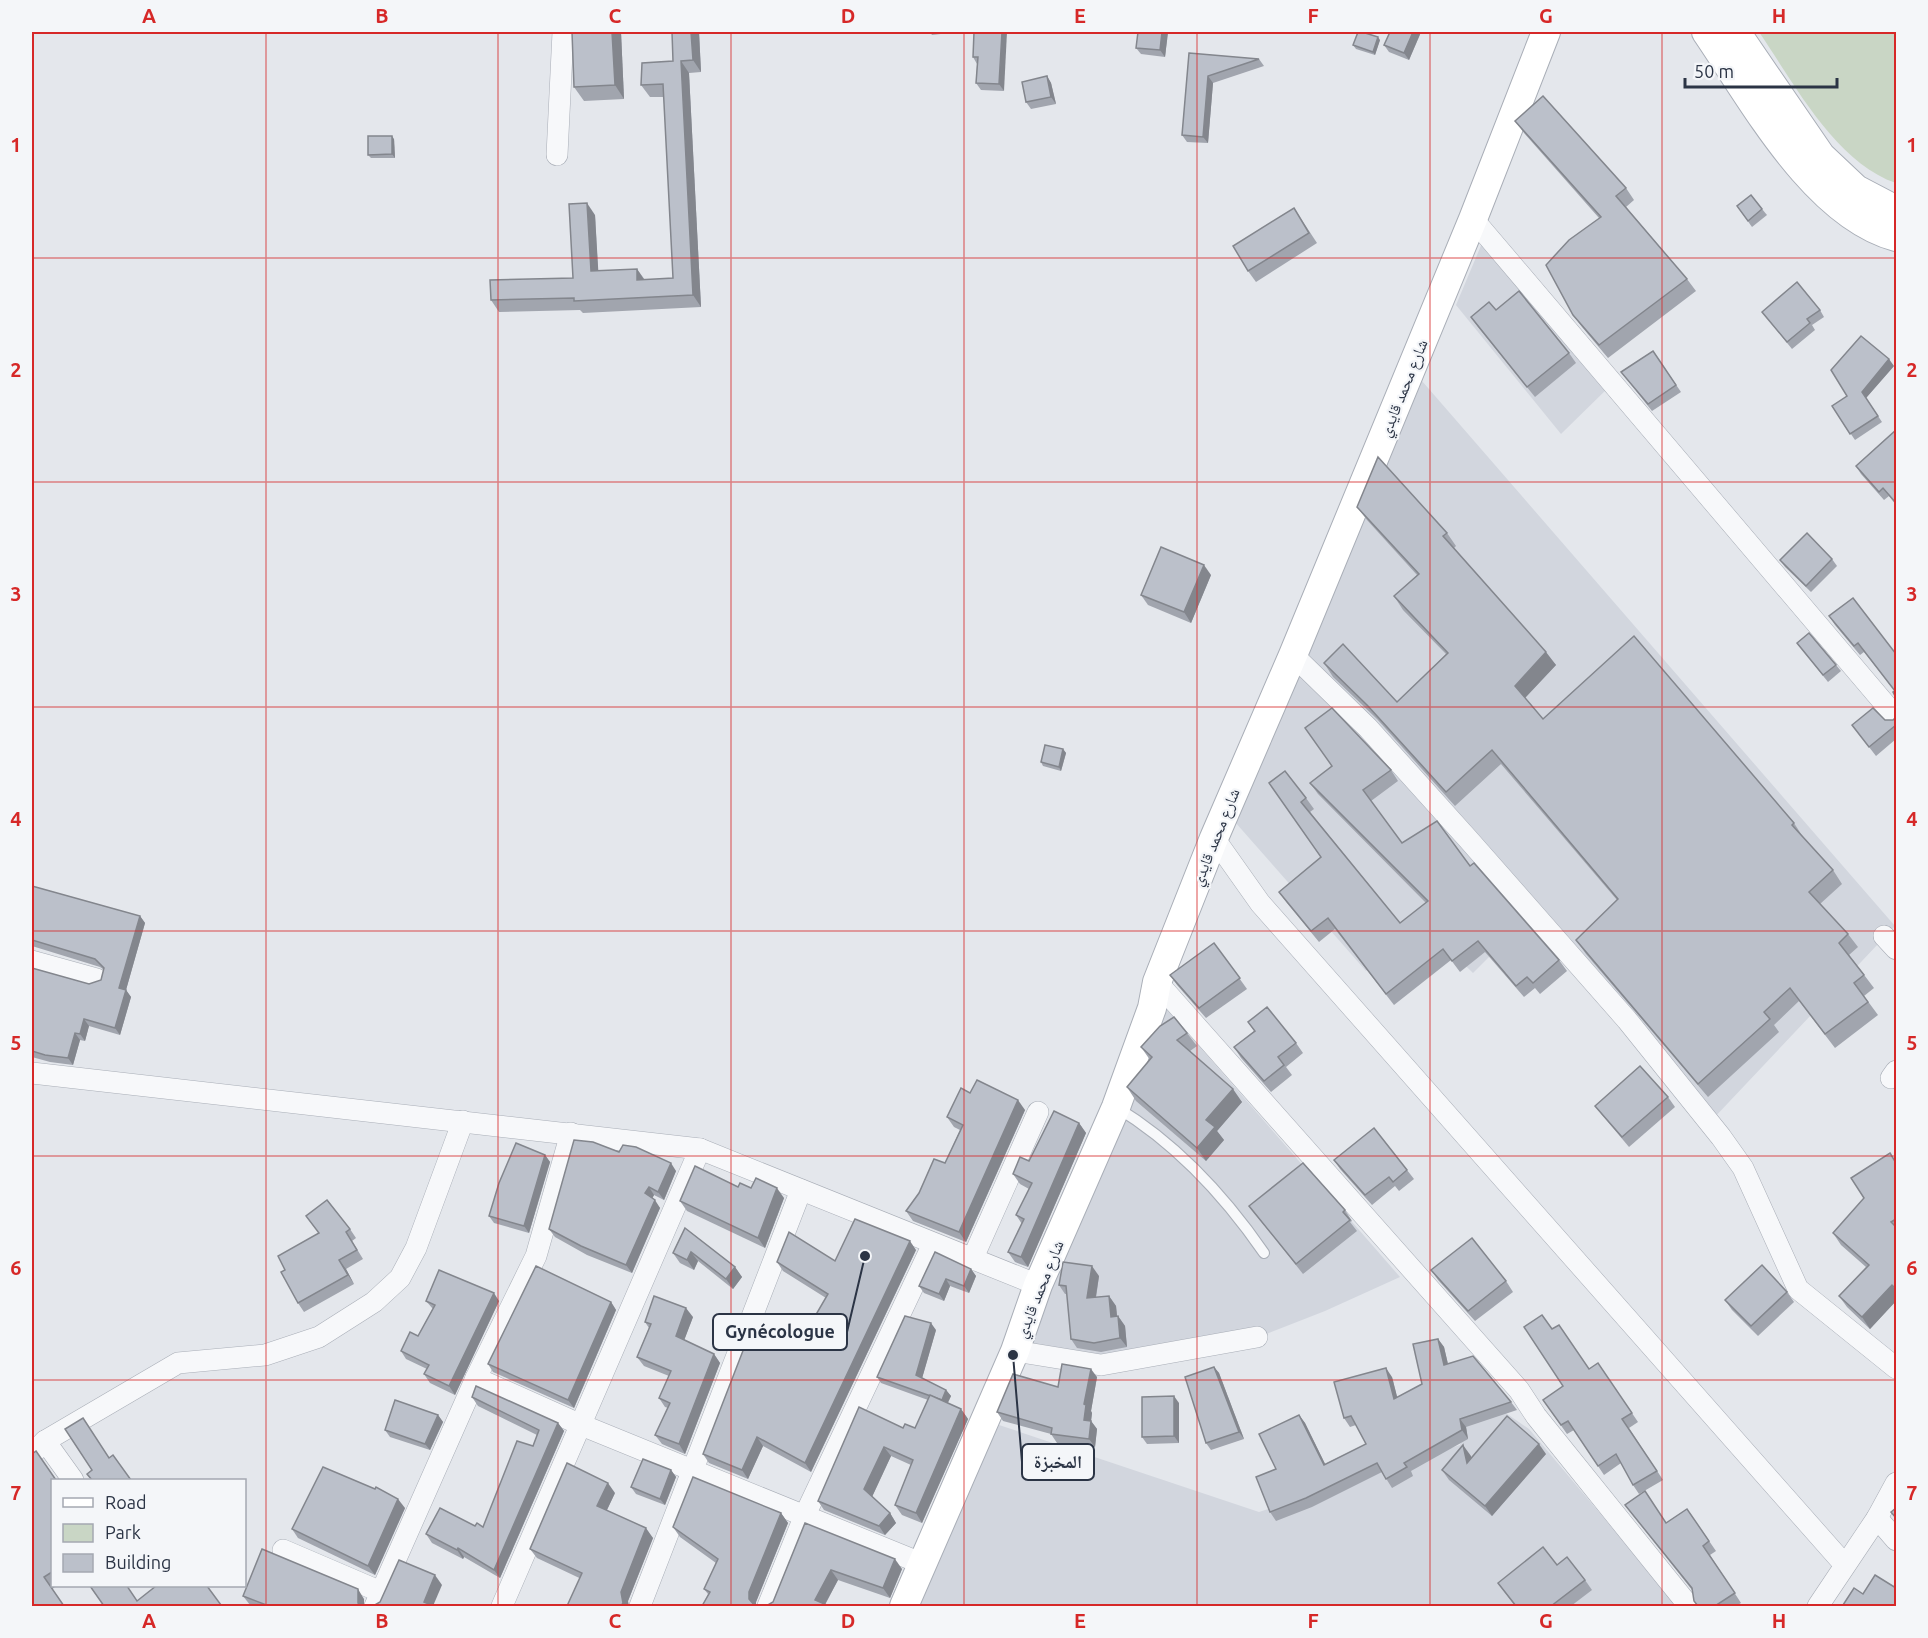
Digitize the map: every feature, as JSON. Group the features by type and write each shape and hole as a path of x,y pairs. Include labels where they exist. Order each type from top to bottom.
{"main road":[{"name":"شارع محمد قايدي","path":"904,1606 1015,1351 1038,1285 1116,1107 1152,1008 1157,982 1214,838 1293,655 1473,219 1546,32"},
{"path":"1531,68 1562,32"},
{"path":"1706,32 1787,150 1815,184 1846,212 1875,231 1896,237"},
{"path":"1736,32 1821,156 1856,189 1896,210"}],"street":[{"path":"556,155 563,32"},
{"path":"1473,219 1896,717"},
{"path":"1293,655 1368,728 1468,839 1627,1020 1706,1119 1743,1168 1798,1289 1896,1368"},
{"path":"1214,838 1260,903 1312,963 1844,1564"},
{"path":"32,961 97,979"},
{"path":"1157,982 1519,1390 1536,1416 1689,1606"},
{"path":"32,1073 700,1149 1038,1285"},
{"path":"972,1260 1038,1112"},
{"path":"72,1479 38,1447 178,1363 265,1355 319,1337 374,1302 400,1278 416,1248 463,1121"},
{"path":"283,1550 378,1599 476,1378 536,1256 571,1133"},
{"path":"502,1606 700,1149"},
{"path":"640,1606 801,1190"},
{"path":"768,1606 805,1515 933,1244"},
{"path":"1015,1351 1101,1365 1257,1337"},
{"path":"476,1378 579,1424 923,1564"},
{"path":"1818,1606 1877,1518 1896,1483"},
{"path":"1877,1518 1896,1540"}],"lane":[{"path":"1116,1107 1189,1162 1234,1209 1264,1253"}],"shaded area":[{"path":"1485,236 1610,386 1561,434 1456,305"},
{"path":"1422,381 1895,926 1712,1120 1536,910 1473,973 1420,921 1366,971 1235,822"},
{"path":"1158,999 1400,1277 1325,1311 1213,1355 1004,1357"},
{"path":"1500,1409 1529,1429 1678,1606 915,1606 999,1425 1259,1512 1460,1445 1467,1413"}],"green space":[{"path":"1759,32 1896,32 1896,183 1874,173 1854,158 1835,139 1802,97"}],"building":[{"path":"572,32 612,32 615,85 574,87"},
{"path":"672,32 691,32 693,60 681,61 693,295 574,301 574,298 491,300 490,280 573,278 569,204 587,203 591,271 637,269 637,280 673,278 663,84 641,85 642,63 673,61"},
{"path":"974,32 1002,32 999,84 976,83 978,57 973,57"},
{"path":"1138,32 1162,32 1160,50 1136,48"},
{"path":"1358,32 1378,37 1373,52 1353,45"},
{"path":"1390,32 1413,32 1404,53 1384,45"},
{"path":"1189,53 1259,59 1208,76 1203,137 1182,135"},
{"path":"1047,76 1051,97 1026,102 1022,82"},
{"path":"1543,96 1626,188 1616,196 1687,279 1599,345 1573,315 1546,265 1569,240 1601,217 1515,121"},
{"path":"368,136 392,136 392,154 368,155"},
{"path":"1751,195 1762,209 1748,221 1737,206"},
{"path":"1294,208 1309,233 1248,271 1233,246"},
{"path":"1797,282 1820,310 1807,319 1810,323 1787,342 1762,312"},
{"path":"1519,291 1569,353 1527,387 1471,317 1489,302 1496,310"},
{"path":"1861,336 1889,359 1862,392 1878,416 1850,434 1832,406 1847,396 1831,370"},
{"path":"1653,351 1676,385 1648,404 1621,372"},
{"path":"1896,430 1896,503 1883,488 1879,492 1856,466"},
{"path":"1378,457 1447,533 1443,536 1546,652 1515,686 1543,719 1634,636 1794,823 1792,825 1833,870 1809,892 1848,934 1839,943 1864,975 1854,983 1868,1002 1825,1034 1790,988 1764,1012 1770,1019 1698,1084 1576,940 1618,899 1492,750 1446,792 1368,706 1324,663 1343,644 1397,702 1448,653 1394,596 1419,574 1357,507"},
{"path":"1807,533 1832,559 1806,586 1780,560"},
{"path":"1161,547 1204,565 1184,612 1141,595"},
{"path":"1853,598 1896,654 1896,698 1893,692 1895,691 1858,643 1854,646 1829,616"},
{"path":"1809,633 1836,665 1823,675 1797,643"},
{"path":"1332,708 1391,770 1363,790 1402,843 1437,821 1470,866 1474,863 1559,960 1533,983 1527,977 1516,986 1478,941 1452,961 1443,949 1386,994 1328,918 1311,931 1279,892 1321,857 1269,783 1285,771 1306,798 1301,802 1400,923 1428,901 1310,783 1332,766 1305,728"},
{"path":"1873,708 1885,720 1893,720 1896,717 1896,725 1869,747 1852,725"},
{"path":"1045,745 1063,749 1059,767 1041,762"},
{"path":"32,886 140,916 119,988 126,990 115,1028 84,1019 80,1034 75,1033 68,1058 32,1051 32,968 89,984 101,980 104,968 95,959 32,940"},
{"path":"1214,943 1240,978 1199,1008 1170,975"},
{"path":"1267,1007 1296,1043 1278,1057 1284,1065 1264,1081 1234,1047 1255,1031 1248,1022"},
{"path":"1174,1017 1187,1033 1177,1040 1233,1089 1206,1120 1215,1127 1197,1148 1127,1087 1152,1057 1141,1047 1160,1026"},
{"path":"1640,1066 1668,1097 1622,1137 1595,1106"},
{"path":"977,1080 1018,1100 959,1232 906,1211 919,1193 934,1159 945,1163 963,1125 947,1117 961,1088 970,1093"},
{"path":"1054,1111 1079,1123 1021,1257 1008,1252 1024,1219 1016,1215 1032,1183 1013,1174 1020,1157 1029,1161"},
{"path":"1374,1128 1407,1170 1393,1182 1389,1177 1365,1195 1334,1160"},
{"path":"574,1140 593,1142 619,1152 623,1145 636,1147 671,1163 658,1192 649,1187 645,1193 655,1200 626,1265 581,1246 549,1229"},
{"path":"516,1143 545,1155 524,1226 489,1216 499,1183"},
{"path":"1890,1153 1896,1163 1896,1219 1891,1222 1896,1227 1896,1289 1892,1285 1862,1317 1839,1296 1869,1265 1833,1233 1864,1198 1851,1178"},
{"path":"1303,1163 1345,1210 1343,1212 1350,1220 1296,1264 1249,1206"},
{"path":"695,1166 738,1187 740,1183 751,1188 756,1178 777,1188 758,1238 680,1201"},
{"path":"327,1200 350,1229 346,1232 357,1250 339,1260 348,1275 298,1303 281,1272 285,1270 278,1256 319,1233 306,1216"},
{"path":"855,1219 910,1241 805,1463 757,1437 742,1470 703,1454 751,1330 796,1349 828,1294 777,1262 789,1232 835,1261"},
{"path":"685,1228 735,1267 726,1279 691,1252 687,1260 673,1253"},
{"path":"1472,1238 1506,1281 1468,1311 1431,1270"},
{"path":"935,1252 971,1269 964,1286 946,1279 939,1294 919,1286"},
{"path":"1063,1262 1092,1266 1087,1298 1109,1296 1111,1317 1118,1316 1120,1338 1094,1343 1071,1339 1066,1286 1059,1285"},
{"path":"1762,1265 1787,1292 1751,1326 1725,1300"},
{"path":"536,1266 611,1302 568,1400 488,1364"},
{"path":"439,1270 494,1293 449,1386 424,1374 429,1365 401,1351 410,1332 418,1336 435,1305 426,1301"},
{"path":"654,1296 686,1308 676,1336 714,1354 679,1444 655,1435 670,1403 659,1398 671,1371 637,1357 651,1324 645,1322"},
{"path":"1542,1315 1552,1329 1559,1325 1589,1369 1598,1363 1632,1413 1622,1419 1657,1471 1633,1485 1616,1454 1598,1466 1568,1421 1561,1425 1543,1400 1563,1386 1524,1327"},
{"path":"905,1316 931,1323 916,1375 946,1390 942,1400 877,1377"},
{"path":"1438,1339 1444,1365 1473,1356 1511,1402 1460,1419 1462,1430 1404,1463 1407,1467 1386,1479 1377,1463 1306,1498 1270,1512 1256,1477 1276,1469 1259,1434 1299,1415 1324,1465 1366,1444 1351,1416 1344,1418 1334,1382 1386,1368 1394,1399 1422,1384 1413,1344"},
{"path":"1062,1364 1091,1369 1084,1404 1086,1405 1084,1420 1091,1421 1089,1439 1051,1434 1052,1428 997,1412 1013,1374 1058,1387"},
{"path":"1214,1367 1239,1432 1206,1443 1185,1377"},
{"path":"476,1386 558,1423 494,1570 458,1548 457,1550 426,1534 440,1508 475,1526 477,1523 483,1527 517,1441 533,1446 539,1430 472,1397"},
{"path":"930,1395 961,1409 916,1513 895,1505 913,1460 884,1447 864,1489 890,1513 879,1526 818,1501 859,1407 903,1428 905,1424 915,1428"},
{"path":"1174,1396 1174,1436 1142,1437 1142,1397"},
{"path":"395,1400 438,1415 425,1444 385,1430"},
{"path":"1507,1416 1539,1444 1485,1506 1442,1470 1463,1445 1467,1463"},
{"path":"83,1418 109,1458 113,1455 130,1479 91,1479 87,1474 92,1470 65,1429"},
{"path":"36,1451 55,1479 51,1479 51,1573 44,1577 64,1606 32,1606 32,1454"},
{"path":"643,1459 671,1470 660,1499 631,1487"},
{"path":"567,1463 608,1483 597,1506 646,1528 621,1592 623,1603 621,1606 567,1606 582,1573 530,1549"},
{"path":"323,1467 375,1489 376,1487 398,1499 368,1566 292,1529"},
{"path":"693,1477 781,1513 749,1592 749,1599 755,1606 702,1606 710,1592 704,1589 718,1559 673,1527"},
{"path":"1645,1491 1666,1523 1687,1509 1709,1541 1703,1546 1735,1593 1715,1606 1698,1606 1694,1601 1692,1588 1625,1505"},
{"path":"1896,1508 1896,1518 1891,1512"},
{"path":"805,1523 895,1559 883,1588 831,1570 815,1600 829,1606 766,1606 773,1602"},
{"path":"1543,1547 1557,1565 1567,1557 1585,1580 1551,1606 1516,1606 1498,1583"},
{"path":"262,1549 358,1589 358,1603 364,1606 269,1606 243,1596"},
{"path":"399,1560 435,1575 424,1602 434,1606 373,1606 380,1602"},
{"path":"1875,1575 1896,1588 1896,1606 1843,1605 1854,1588 1863,1594"},
{"path":"91,1587 128,1587 137,1601 155,1587 208,1587 221,1605 219,1606 104,1606"}],"place":[{"name":"Gynécologue","path":"865,1256"},
{"name":"المخبزة","path":"1013,1355"}]}
